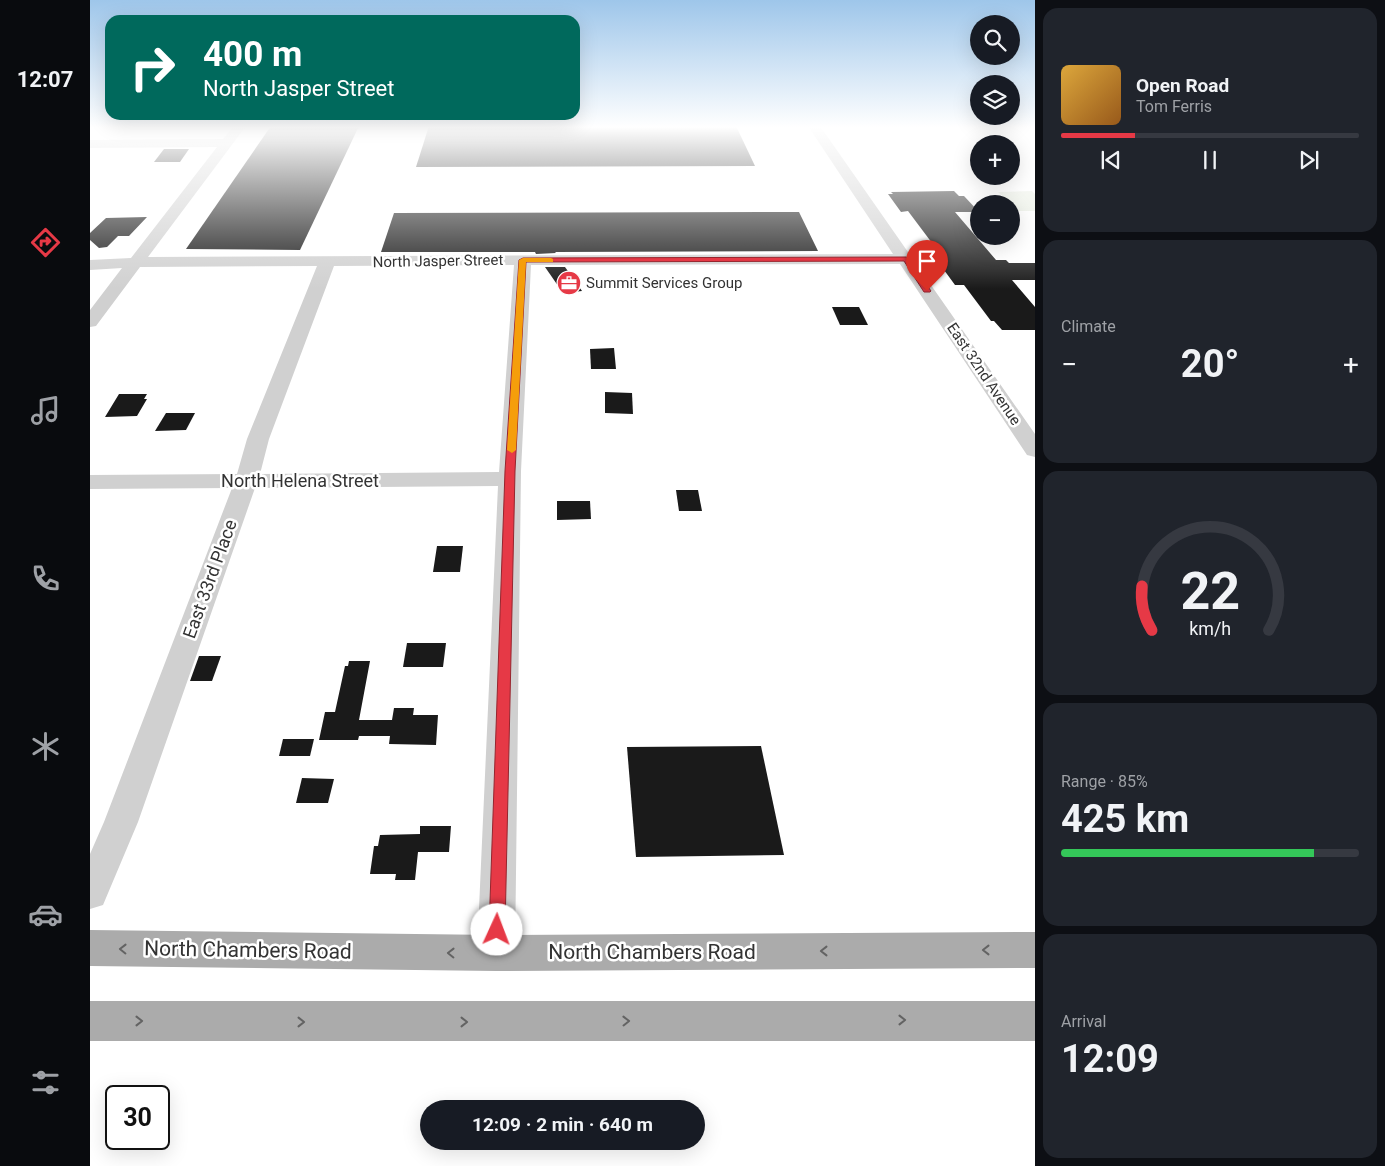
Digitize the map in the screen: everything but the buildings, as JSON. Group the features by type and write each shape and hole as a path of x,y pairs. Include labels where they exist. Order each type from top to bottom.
{"main road":[{"name":"North Chambers Road","path":"90,948 496,953 1035,950"},
{"path":"90,1021 1035,1020"}],"street":[{"path":"90,322 198,180"},
{"name":"East 32nd Avenue","path":"852,180 1035,450"},
{"name":"North Jasper Street","path":"90,265 523,260 906,259"},
{"path":"496,953 510,479 523,260"},
{"name":"East 33rd Place","path":"90,894 122,822 246,481 258,439 327,262"},
{"name":"North Helena Street","path":"90,482 510,479"}],"shaded area":[{"path":"1032,191 1035,194 1035,211 1020,211 1020,195 1001,195 998,192"}],"slow traffic":[{"path":"512,450 523,260 551,260"}],"place":[{"name":"Summit Services Group","path":"569,283"}],"route":[{"path":"497,930 510,471 523,260 906,259 927,291"}]}
